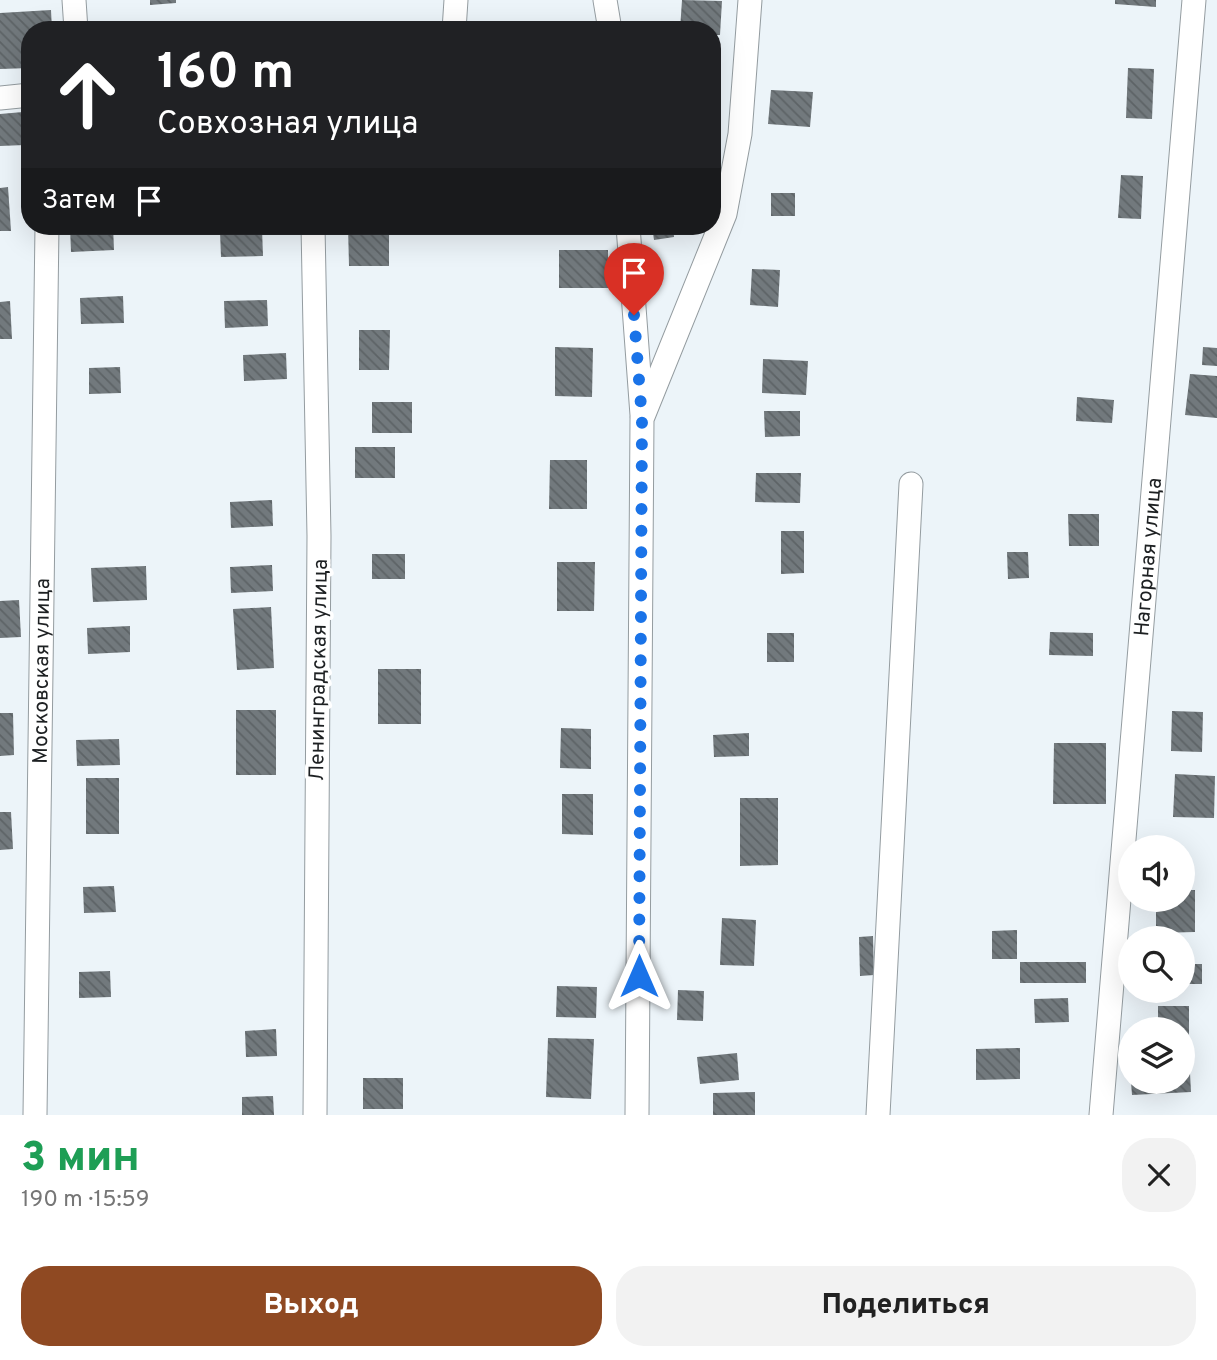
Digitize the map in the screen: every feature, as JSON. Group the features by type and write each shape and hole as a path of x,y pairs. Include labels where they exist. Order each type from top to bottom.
{"street":[{"path":"74,0 75,21"},
{"path":"455,21 456,0"},
{"path":"605,0 608,21"},
{"path":"721,224 740,134 750,0"},
{"name":"Нагорная улица","path":"1101,1115 1194,0"},
{"path":"0,98 21,96"},
{"name":"Московская улица","path":"35,1115 47,235"},
{"name":"Ленинградская улица","path":"313,235 319,537 315,1115"},
{"path":"629,235 642,419 637,1115"},
{"path":"642,419 716,235"},
{"path":"878,1115 911,484"}],"building":[{"path":"150,0 176,0 176,3 150,5"},
{"path":"682,0 722,1 721,21 681,21"},
{"path":"1115,0 1156,0 1156,7 1115,4"},
{"path":"51,10 52,21 21,21 21,68 0,69 0,13"},
{"path":"1128,68 1154,69 1152,119 1126,118"},
{"path":"771,90 813,92 810,127 768,124"},
{"path":"21,112 21,145 0,146 0,114"},
{"path":"1121,175 1143,176 1141,219 1118,218"},
{"path":"8,187 11,231 0,231 0,188"},
{"path":"771,193 795,193 795,216 771,216"},
{"path":"70,235 113,235 114,250 71,252"},
{"path":"220,235 262,235 263,256 221,257"},
{"path":"348,235 389,235 389,266 349,266"},
{"path":"653,235 674,235 674,237 654,240"},
{"path":"559,250 608,250 608,288 559,288"},
{"path":"752,269 780,270 778,307 750,305"},
{"path":"123,296 124,323 81,324 80,298"},
{"path":"267,300 268,326 225,328 224,301"},
{"path":"10,301 12,339 0,339 0,302"},
{"path":"359,330 390,330 389,370 359,370"},
{"path":"555,347 593,348 592,397 555,396"},
{"path":"1203,347 1217,348 1217,366 1202,365"},
{"path":"286,353 287,379 244,381 243,355"},
{"path":"763,359 808,361 806,395 762,393"},
{"path":"120,367 121,393 89,394 89,368"},
{"path":"1190,374 1217,376 1217,418 1185,415"},
{"path":"1077,397 1114,400 1112,423 1076,421"},
{"path":"372,402 412,402 412,433 372,433"},
{"path":"764,411 800,411 800,436 765,437"},
{"path":"355,447 395,447 395,478 355,478"},
{"path":"550,460 587,460 587,509 549,509"},
{"path":"756,473 801,473 800,503 755,502"},
{"path":"272,500 273,526 231,528 230,502"},
{"path":"1068,514 1099,514 1099,546 1069,546"},
{"path":"781,531 804,531 804,573 781,574"},
{"path":"1007,552 1028,552 1029,578 1008,579"},
{"path":"372,554 405,554 405,579 372,579"},
{"path":"557,562 595,562 594,611 557,611"},
{"path":"272,565 273,591 231,593 230,567"},
{"path":"146,566 147,600 93,602 91,568"},
{"path":"19,600 21,637 0,638 0,601"},
{"path":"271,607 274,668 237,670 233,609"},
{"path":"130,626 130,652 88,654 87,628"},
{"path":"1050,632 1093,633 1093,656 1049,655"},
{"path":"767,633 794,633 794,662 767,662"},
{"path":"378,669 421,669 421,724 378,724"},
{"path":"236,710 276,710 276,775 236,775"},
{"path":"1172,711 1203,712 1202,752 1171,751"},
{"path":"0,713 13,713 14,755 0,756"},
{"path":"561,728 591,729 591,769 560,768"},
{"path":"749,733 749,756 714,757 713,735"},
{"path":"119,739 120,765 77,766 76,740"},
{"path":"1054,743 1106,743 1106,804 1053,804"},
{"path":"1175,774 1215,776 1214,818 1173,817"},
{"path":"86,778 119,778 119,834 86,834"},
{"path":"562,794 593,794 593,835 562,834"},
{"path":"740,798 778,798 778,865 740,866"},
{"path":"0,812 11,812 13,849 0,850"},
{"path":"114,886 116,912 84,913 83,887"},
{"path":"1156,912 1195,912 1195,926 1156,926"},
{"path":"722,918 756,920 754,966 720,965"},
{"path":"1017,930 1017,959 992,959 992,931"},
{"path":"873,936 874,975 860,976 859,937"},
{"path":"1020,962 1086,962 1086,983 1020,983"},
{"path":"1195,964 1202,964 1202,984 1195,984"},
{"path":"110,971 111,997 79,998 79,972"},
{"path":"557,986 597,987 596,1018 556,1017"},
{"path":"678,990 704,991 703,1021 677,1020"},
{"path":"1068,998 1069,1022 1035,1023 1034,999"},
{"path":"1158,1006 1189,1006 1189,1017 1158,1017"},
{"path":"276,1029 277,1056 246,1057 245,1031"},
{"path":"548,1038 594,1039 591,1099 546,1097"},
{"path":"1020,1048 1020,1079 976,1080 976,1049"},
{"path":"737,1053 739,1080 700,1084 697,1057"},
{"path":"363,1078 403,1078 403,1109 363,1109"},
{"path":"755,1092 755,1115 713,1115 713,1093"},
{"path":"273,1096 274,1115 242,1115 242,1097"}],"route":[{"path":"634,315 642,419 639,976"}]}
